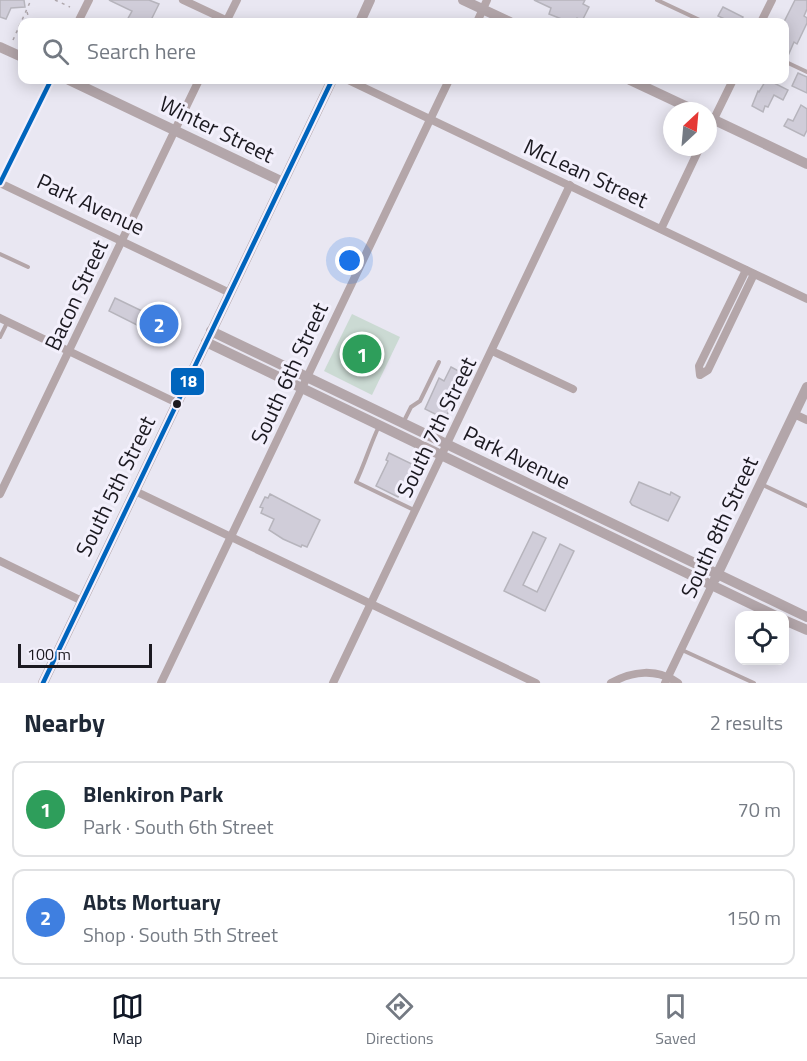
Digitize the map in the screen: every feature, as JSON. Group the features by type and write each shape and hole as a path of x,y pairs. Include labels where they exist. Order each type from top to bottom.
{"street":[{"path":"80,18 89,0"},
{"path":"183,0 220,18"},
{"path":"230,18 237,0"},
{"path":"362,18 370,0"},
{"path":"463,0 485,5 504,18"},
{"path":"763,18 772,0"},
{"path":"5,46 18,54"},
{"path":"0,183 49,84"},
{"name":"Winter Street","path":"77,84 283,182"},
{"name":"Bacon Street","path":"0,494 197,84"},
{"name":"South 5th Street","path":"43,683 330,84"},
{"name":"McLean Street","path":"356,84 807,299"},
{"name":"South 6th Street","path":"161,683 447,84"},
{"path":"639,84 677,102"},
{"path":"717,108 731,84"},
{"path":"717,121 807,164"},
{"path":"661,229 696,156"},
{"name":"Park Avenue","path":"0,183 230,293"},
{"name":"South 7th Street","path":"333,683 570,185"},
{"path":"746,270 699,366 700,375 708,370 754,274"},
{"path":"4,319 177,403"},
{"name":"Park Avenue","path":"209,336 307,377 807,616"},
{"name":"Park Avenue","path":"209,336 302,388 767,611"},
{"path":"492,351 573,389"},
{"name":"South 8th Street","path":"666,680 807,387"},
{"path":"794,414 807,420"},
{"path":"135,490 536,683"},
{"path":"0,561 82,601"},
{"path":"789,622 807,630"},
{"path":"611,683 624,676 645,672 678,683"}],"lane":[{"path":"657,0 695,18"},
{"path":"789,63 807,72"},
{"path":"0,254 28,267"},
{"path":"0,337 4,319"},
{"path":"403,423 411,407 420,401 439,362"},
{"path":"379,425 356,482 416,511"},
{"path":"761,483 807,506"},
{"path":"681,650 754,683"}],"path":[{"path":"23,18 31,0"},
{"path":"55,0 70,7"},
{"path":"27,11 29,18"},
{"path":"5,46 18,25"}],"shaded area":[{"path":"352,314 400,337 372,395 324,371"}],"building":[{"path":"0,0 24,0 25,7 11,8 6,19 0,17"},
{"path":"109,0 149,0 159,4 152,18 128,18 132,11"},
{"path":"534,0 585,0 583,4 589,7 584,18 559,18 549,14 551,8"},
{"path":"795,0 807,0 804,16 807,18 807,23 797,44 794,42 789,53 789,18 786,18"},
{"path":"723,7 743,17 722,18 718,16"},
{"path":"798,73 807,77 807,93 792,86"},
{"path":"764,84 776,84 788,90 783,100 774,95 763,112 752,106"},
{"path":"801,105 807,109 807,130 804,136 784,126 788,119 793,121"},
{"path":"115,298 144,312 147,306 164,314 168,313 168,318 176,322 172,335 168,338 155,334 109,311"},
{"path":"451,367 466,375 445,419 425,409 439,378 444,381"},
{"path":"389,453 414,465 398,497 376,486 388,461 386,460"},
{"path":"639,482 680,497 668,521 632,505 630,502"},
{"path":"270,494 320,520 307,547 302,545 301,547 283,539 269,530 274,519 261,513 263,508 260,507 265,497 268,498"},
{"path":"533,532 546,538 523,585 537,592 560,544 574,551 545,611 504,591"}],"transit line":[{"name":"18","path":"0,183 49,84"},
{"name":"18","path":"43,683 330,84"}],"place":[{"name":"Abts Mortuary","path":"159,324"},
{"name":"Blenkiron Park","path":"362,354"}]}
